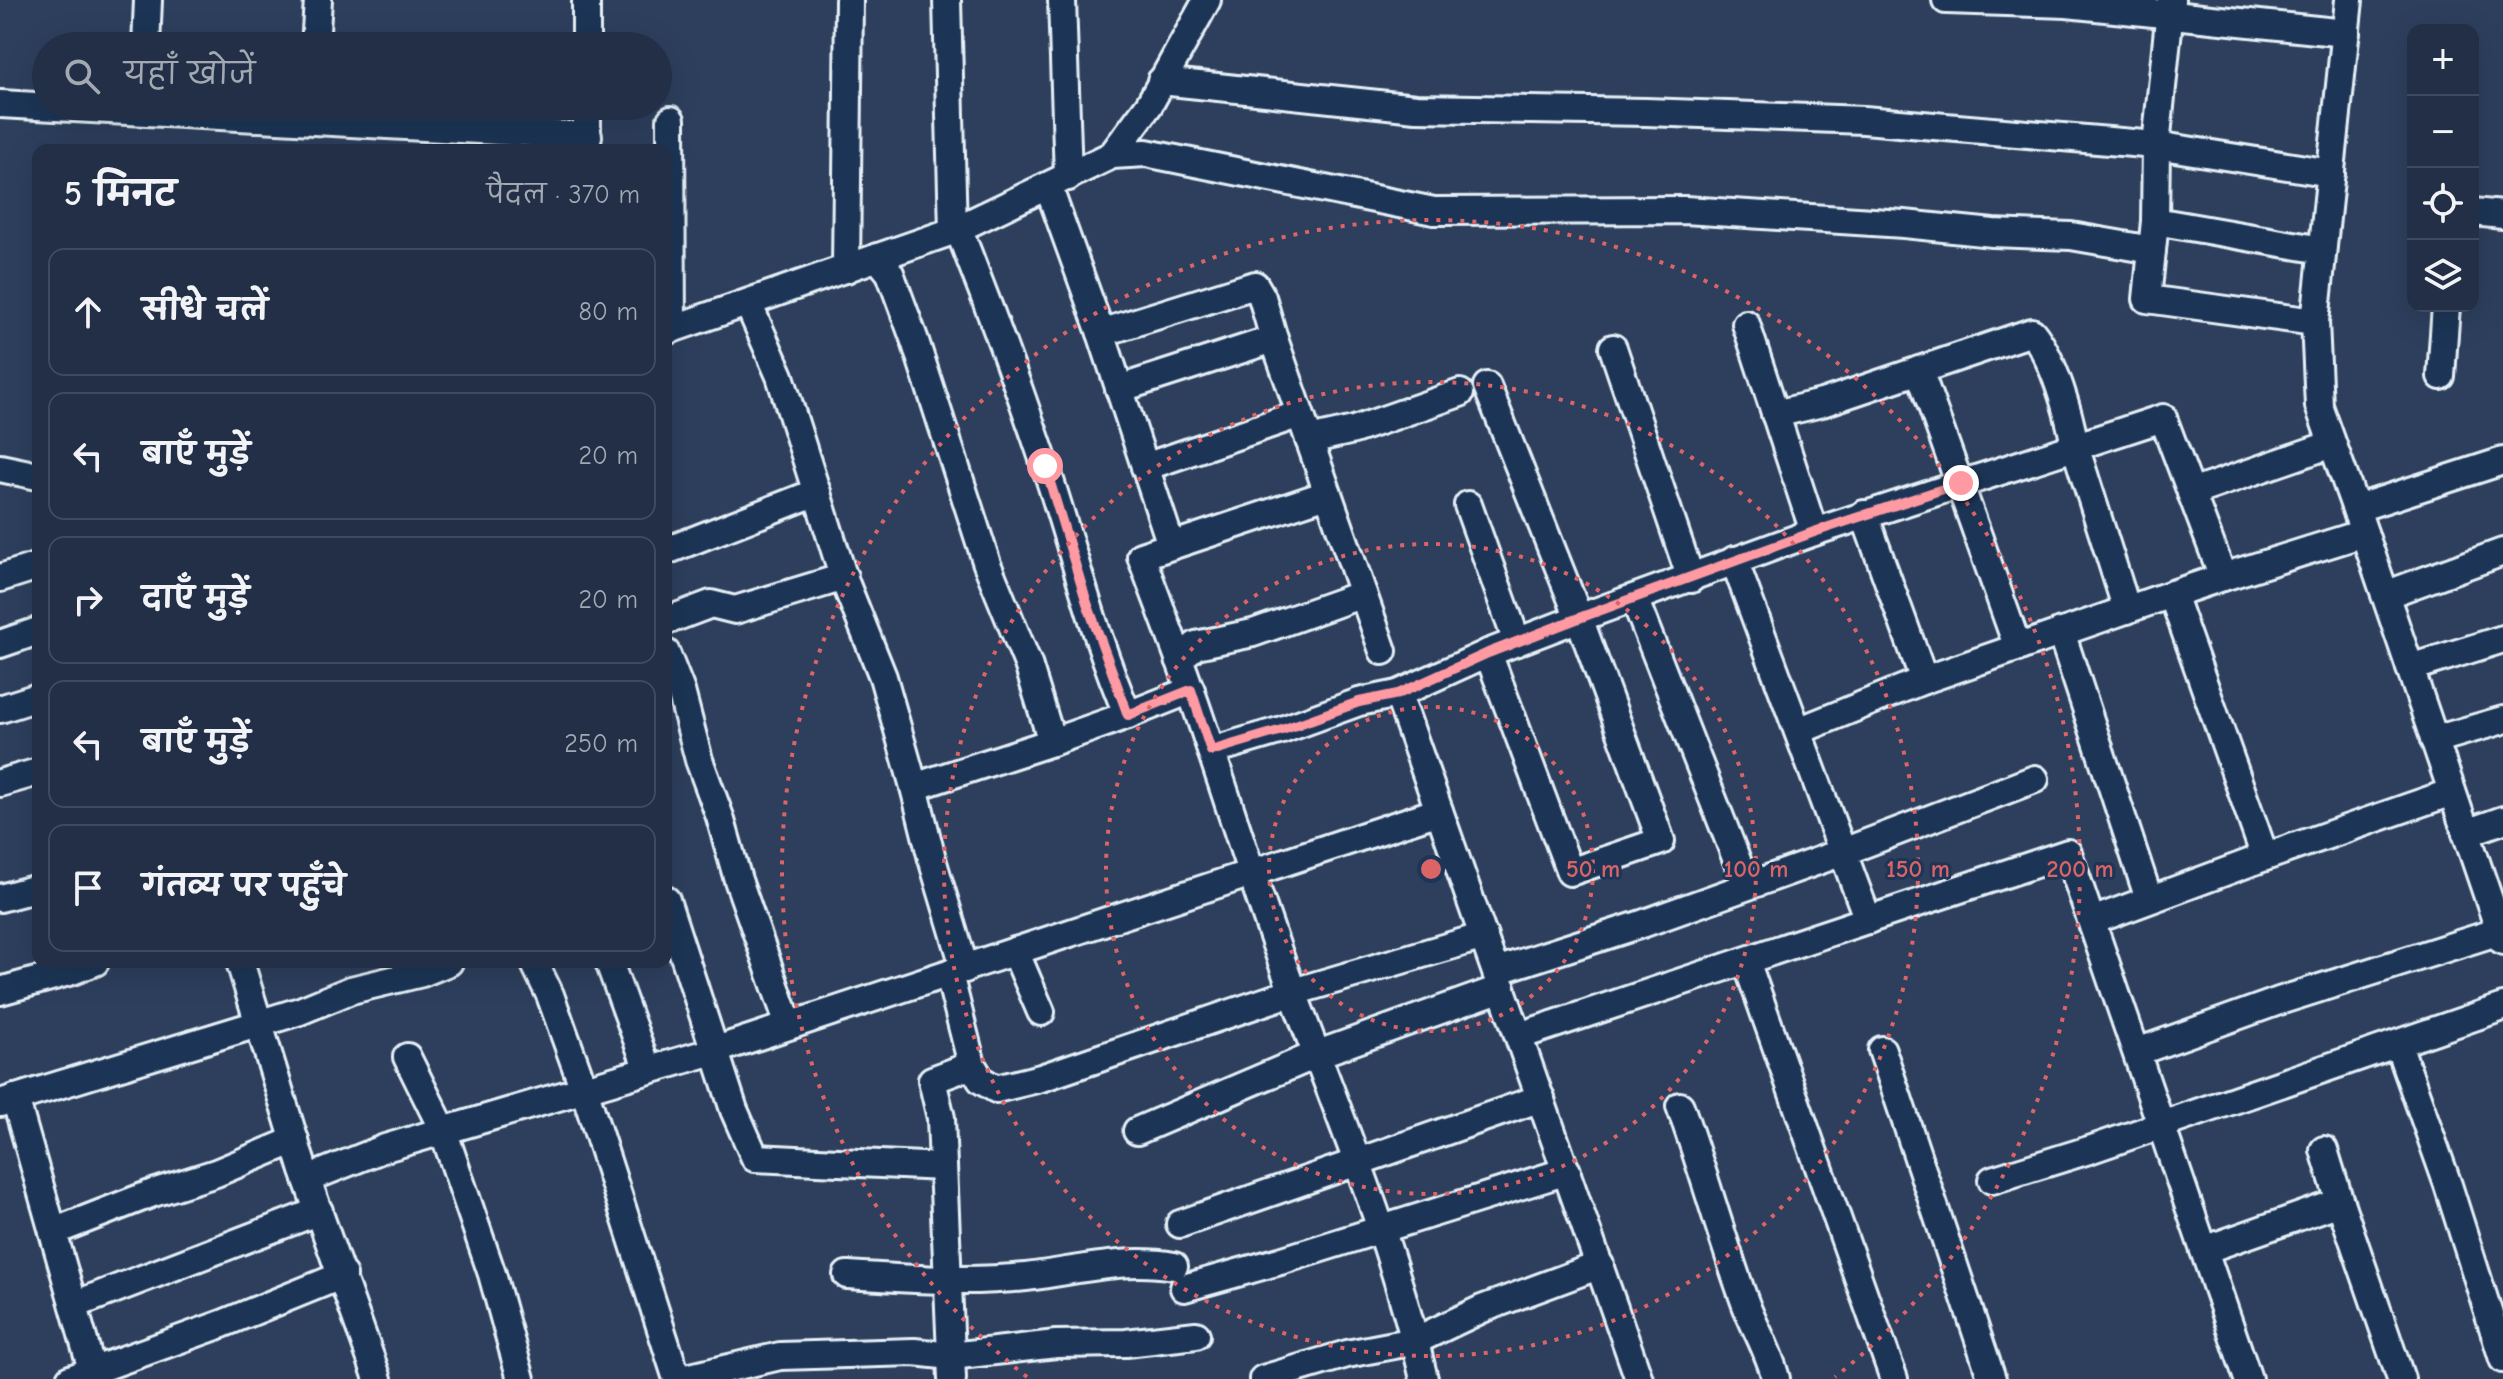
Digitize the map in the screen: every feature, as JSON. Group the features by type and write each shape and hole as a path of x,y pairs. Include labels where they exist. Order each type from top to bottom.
{"street":[{"path":"147,32 148,0"},
{"path":"316,32 318,0"},
{"path":"586,0 586,32"},
{"path":"846,269 849,0"},
{"path":"947,0 956,230 985,295 1045,466 1087,603 1128,715"},
{"path":"1062,0 1058,182 1101,333 1171,545"},
{"path":"1112,155 1149,105 1207,0"},
{"path":"1946,0 2171,7 2346,33"},
{"path":"2137,1052 2279,1001 2502,934 2319,406 2315,322 2349,0"},
{"path":"2171,7 2156,145 2155,221 2147,299 2315,322"},
{"path":"1161,81 1416,108 1864,120 2156,145 2331,173"},
{"path":"0,104 32,105"},
{"path":"368,120 588,143 587,120"},
{"path":"671,120 671,144"},
{"path":"672,329 956,230 1112,155 1146,153 1434,211 1685,210 2071,236 2152,250"},
{"path":"2479,213 2503,215"},
{"path":"2155,221 2322,250"},
{"path":"877,257 890,273 915,341 982,551 1028,664 1052,742"},
{"path":"1101,333 1255,285 1262,297 1383,651"},
{"path":"748,303 780,376 844,577 883,677 932,859 957,971 972,1065 981,1080 996,1089 1041,1078 1293,992 1484,936"},
{"path":"2441,376 2446,312"},
{"path":"1746,324 1814,532"},
{"path":"1775,414 1822,403 2032,332 2043,346 2072,427 2075,446 2127,610"},
{"path":"1119,389 1274,339"},
{"path":"1613,348 1691,579"},
{"path":"1919,370 2018,648"},
{"path":"1487,386 1579,618 1661,841 1570,872 1488,653"},
{"path":"1309,440 1354,430 1460,393"},
{"path":"1145,467 1300,414"},
{"path":"1211,751 1359,702 1398,694 1488,653 1864,514 2163,418 2223,577"},
{"path":"2191,493 2332,444"},
{"path":"2361,524 2364,506 2503,461"},
{"path":"0,468 32,475"},
{"path":"672,549 817,492"},
{"path":"1327,494 1141,556 1191,690 1251,874 1380,1230 1424,1379"},
{"path":"1468,505 1517,642"},
{"path":"1864,514 1924,680"},
{"path":"1798,731 1924,680 2223,577 2361,524"},
{"path":"2385,595 2503,552"},
{"path":"1734,560 1868,920"},
{"path":"0,578 32,568"},
{"path":"672,619 711,604 735,610 844,577"},
{"path":"1179,659 1196,645 1253,633 1363,594"},
{"path":"2172,594 2265,857"},
{"path":"1634,598 1747,886"},
{"path":"2061,632 2149,899"},
{"path":"0,644 32,633"},
{"path":"2410,668 2503,639"},
{"path":"672,668 738,880 789,1025"},
{"path":"914,787 1052,742 1191,690"},
{"path":"1398,694 1639,1379"},
{"path":"0,709 32,699"},
{"path":"2434,740 2503,720"},
{"path":"0,783 32,774"},
{"path":"1137,1131 1499,979 2035,779"},
{"path":"2092,921 2452,792"},
{"path":"307,1179 385,1148 716,1049 1439,811"},
{"path":"2466,833 2503,820"},
{"path":"1519,1036 2068,853 2248,1379"},
{"path":"0,898 32,890"},
{"path":"672,918 734,1110 755,1158 943,1167"},
{"path":"1015,951 1041,1012"},
{"path":"1746,961 1894,1379"},
{"path":"0,991 80,968"},
{"path":"242,968 307,1179 378,1379"},
{"path":"343,1275 85,1376 74,1305 53,1232 8,1101 300,1011 351,990 434,968"},
{"path":"537,968 550,995 584,1089 680,1379 780,1356 914,1352 951,1368 1056,1344 1126,1343 1196,1335"},
{"path":"611,968 648,1070"},
{"path":"1992,1180 2092,1149 2503,1007"},
{"path":"2398,1044 2448,1185 2503,1359"},
{"path":"1882,1050 1992,1379"},
{"path":"407,1057 443,1130 492,1274 521,1379"},
{"path":"951,1368 941,1118 932,1080 972,1065"},
{"path":"1180,1224 1541,1098"},
{"path":"1680,1106 1747,1307 1770,1355 1776,1379"},
{"path":"53,1232 98,1213 216,1173 295,1140"},
{"path":"2324,1150 2401,1379"},
{"path":"847,1275 948,1281 1026,1277 1092,1266 1153,1263 1179,1277 1380,1230 1567,1171"},
{"path":"2204,1250 2340,1202"},
{"path":"74,1305 319,1211"},
{"path":"1263,1379 1347,1354 1415,1341 1482,1309 1600,1265"}],"route":[{"path":"1045,466 1087,603 1128,715 1191,690 1211,751 1359,702 1398,694 1488,653 1579,618 1864,514 1961,483"}]}
